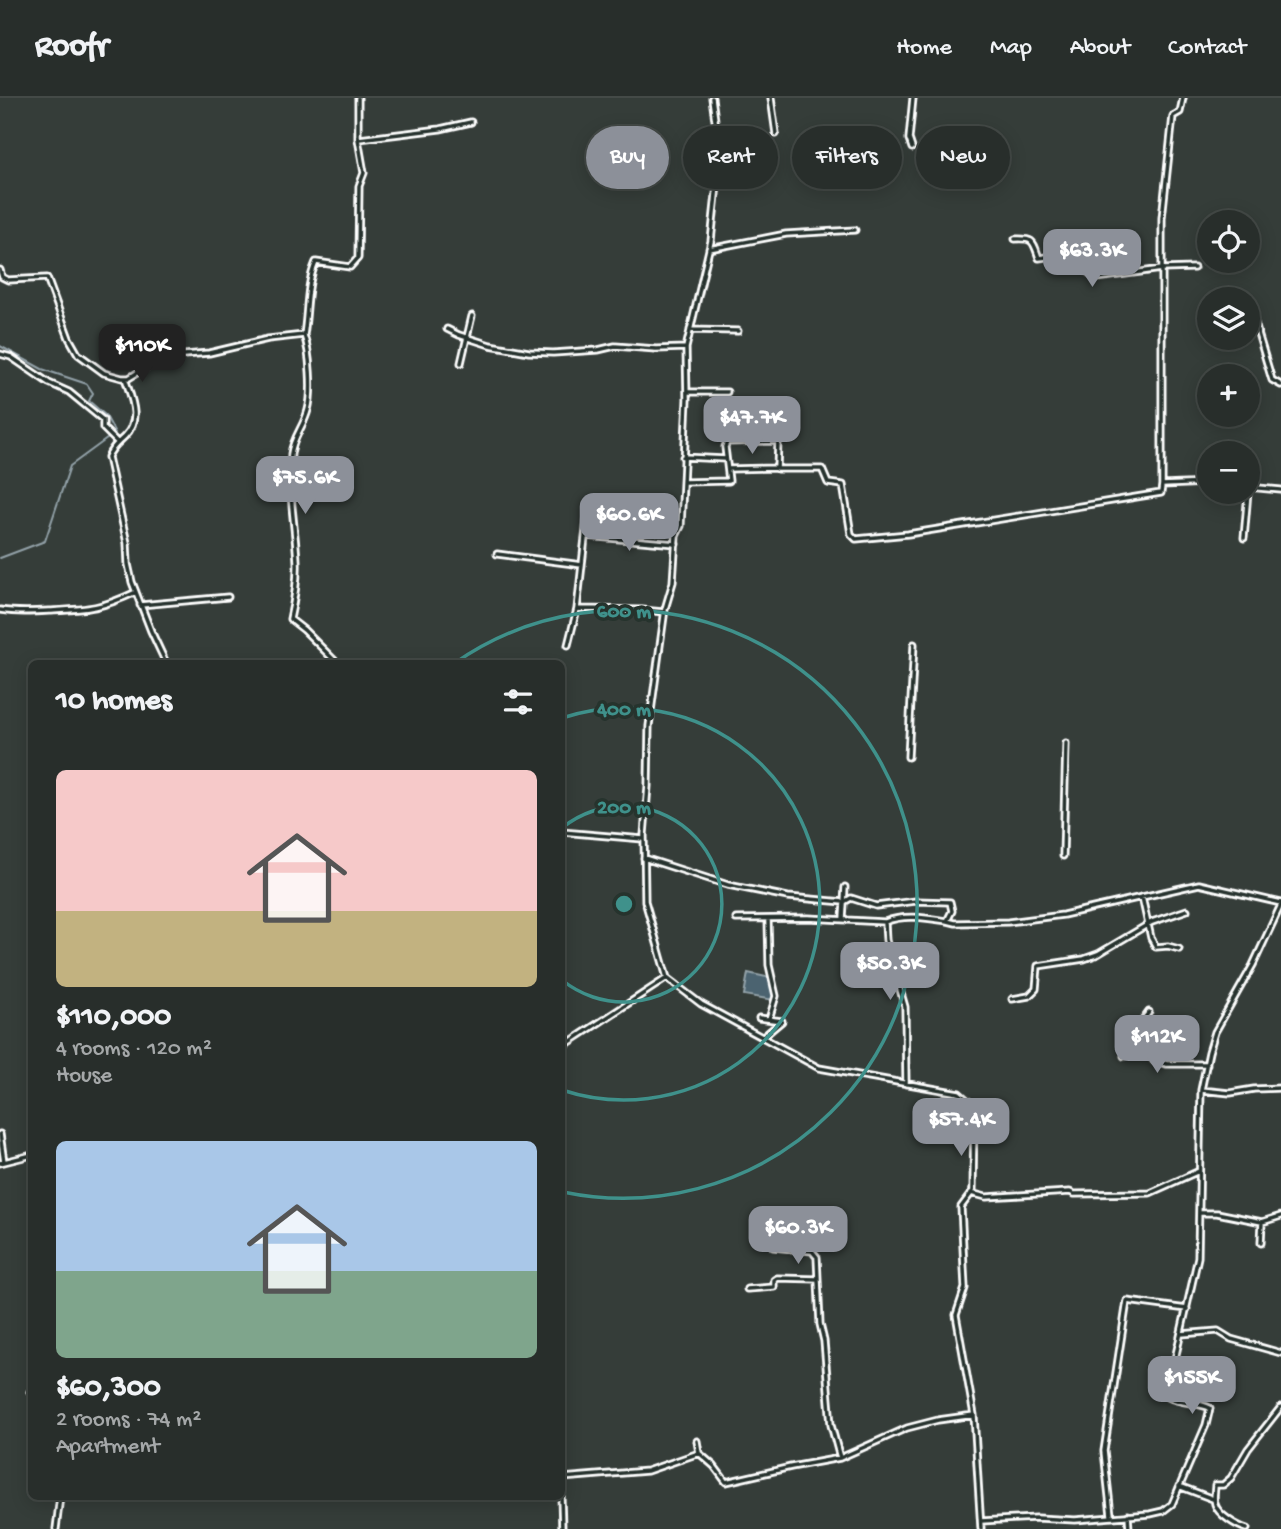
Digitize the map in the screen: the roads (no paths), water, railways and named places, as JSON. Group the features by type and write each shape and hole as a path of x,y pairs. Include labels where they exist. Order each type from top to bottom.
{"street":[{"path":"334,660 290,619 297,562 291,453 293,441 309,408 309,363 304,335 309,281 316,262 351,267 358,258 359,186 364,176 358,139 358,98"},
{"path":"712,98 720,157 709,249 686,348 687,392 681,526 676,544 673,582 664,612 649,726 644,839 645,901 667,978 701,1004 819,1068 958,1093 974,1106 971,1193 961,1207 965,1288 956,1315 974,1415 981,1529"},
{"path":"771,98 775,126"},
{"path":"912,148 909,139 913,98"},
{"path":"728,469 822,469 828,483 842,484 851,534 856,539 908,534 1161,493 1162,218 1173,116 1180,112 1183,98"},
{"path":"358,139 440,129 471,122"},
{"path":"709,249 786,234 855,230"},
{"path":"1014,239 1028,238 1032,241 1039,258 1075,253 1083,256 1086,271 1097,278 1162,269 1194,268"},
{"path":"0,270 2,277 8,280 47,278 69,338 78,354 104,373 125,378 171,358 209,353 268,339 304,335"},
{"path":"461,363 472,316"},
{"path":"447,329 490,345 553,353 615,346 686,348"},
{"path":"690,330 738,331"},
{"path":"1260,335 1272,380 1281,385"},
{"path":"0,354 11,357 75,396 103,419 103,428 117,442"},
{"path":"125,378 135,410 135,419 131,429 117,442 108,457 127,543 128,564 140,605 165,660"},
{"path":"687,392 727,392"},
{"path":"683,482 729,481 725,447 727,442 778,441 776,468"},
{"path":"684,457 726,459"},
{"path":"1162,485 1197,484"},
{"path":"1260,489 1281,490"},
{"path":"1244,538 1247,504"},
{"path":"568,645 577,609 587,520"},
{"path":"586,536 676,544"},
{"path":"497,554 582,565"},
{"path":"0,610 23,613 87,610 105,606 136,592"},
{"path":"140,605 228,597"},
{"path":"577,609 664,612"},
{"path":"908,757 914,644"},
{"path":"1063,856 1066,743"},
{"path":"565,832 644,839"},
{"path":"644,858 728,885 788,897 844,902 851,898 876,906 916,901 950,902 952,911 947,921"},
{"path":"736,919 843,919 885,922 894,918 924,917 955,923 1008,922 1063,915 1199,884 1281,904 1253,965 1215,1032 1201,1090 1198,1257 1168,1397 1210,1408 1206,1425 1172,1504 1163,1511 1150,1514 1075,1520 1037,1518 981,1521"},
{"path":"843,919 845,887"},
{"path":"1142,897 1156,947 1179,949"},
{"path":"1012,999 1029,996 1036,989 1038,966 1084,959 1098,954 1148,925 1187,910"},
{"path":"768,919 769,965 776,996 769,1019"},
{"path":"885,922 886,940 905,1007 906,1084"},
{"path":"565,1045 667,978"},
{"path":"1124,1056 1133,1034 1149,1012"},
{"path":"759,1018 782,1021 763,1037"},
{"path":"1133,1034 1154,1062 1207,1064"},
{"path":"1201,1090 1230,1093 1281,1088"},
{"path":"0,1134 2,1162 28,1156"},
{"path":"971,1193 986,1197 1070,1192 1150,1193 1199,1171"},
{"path":"1200,1213 1217,1213 1262,1222 1281,1216"},
{"path":"1261,1243 1262,1222"},
{"path":"773,1247 812,1251 817,1257 831,1424 840,1458"},
{"path":"747,1289 774,1287 774,1280 777,1278 818,1279"},
{"path":"1111,1516 1104,1451 1127,1301 1187,1310"},
{"path":"1181,1334 1218,1331 1231,1339 1281,1353"},
{"path":"1247,1529 1237,1526 1217,1508 1214,1499 1215,1485 1223,1485 1231,1478 1248,1449 1281,1407"},
{"path":"697,1441 699,1452 726,1482 840,1458 907,1428 937,1420 974,1415"},
{"path":"565,1478 647,1471 699,1452"},
{"path":"1179,1486 1214,1499"},
{"path":"57,1529 60,1500"},
{"path":"561,1500 562,1529"},
{"path":"1128,1515 1129,1529"}],"water":[{"path":"748,973 771,978 774,1000 744,995"}],"waterway":[{"path":"0,346 42,369 87,384 93,393 89,401 106,416 115,433 70,466 45,541 0,558"}]}
